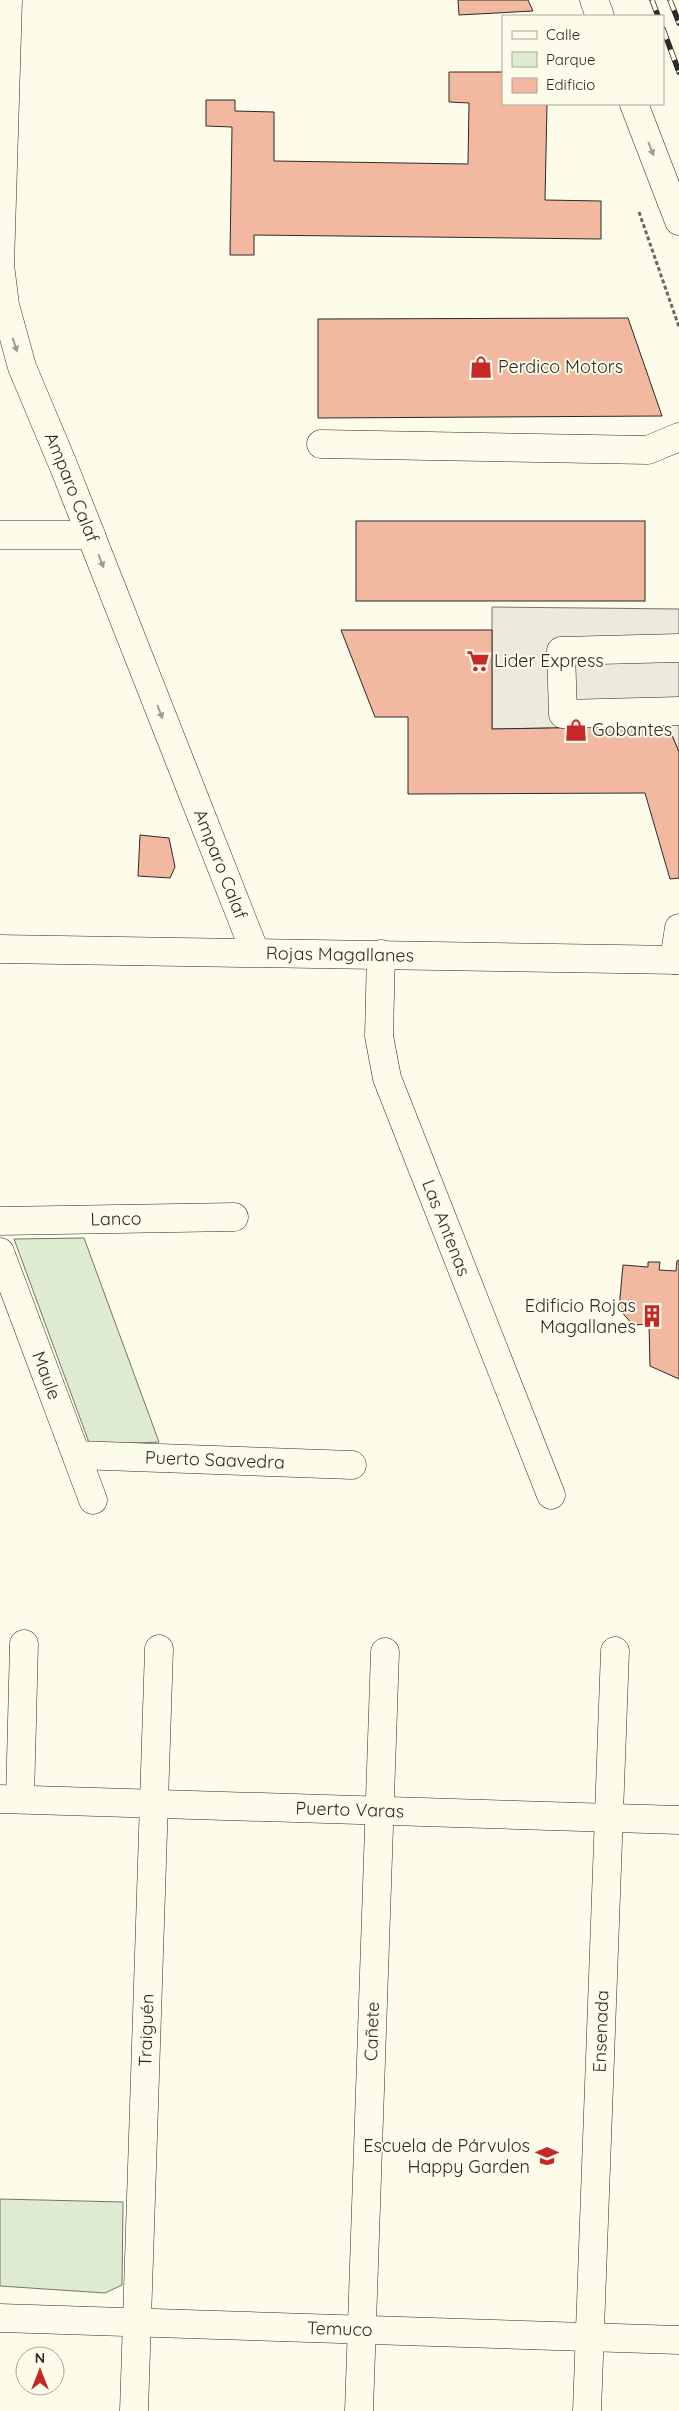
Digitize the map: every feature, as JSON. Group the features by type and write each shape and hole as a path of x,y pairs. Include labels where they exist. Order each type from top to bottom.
{"street":[{"name":"Amparo Calaf","path":"8,0 0,257 5,305 22,367 91,535 255,952"},
{"path":"594,0 600,15"},
{"path":"634,105 679,221"},
{"path":"321,444 648,450 679,437"},
{"path":"0,535 91,535"},
{"path":"679,648 561,651 563,714 679,711"},
{"path":"676,960 679,928"},
{"name":"Rojas Magallanes","path":"0,949 676,960"},
{"name":"Las Antenas","path":"381,954 379,1036 387,1078 551,1495"},
{"name":"Lanco","path":"0,1220 234,1217"},
{"name":"Maule","path":"0,1252 93,1500"},
{"name":"Puerto Saavedra","path":"77,1456 352,1465"},
{"name":"Puerto Varas","path":"24,1644 10,1799 679,1820"},
{"name":"Traiguén","path":"134,2411 159,1649"},
{"name":"Ensenada","path":"588,2411 615,1651"},
{"name":"Cañete","path":"359,2411 385,1652"},
{"name":"Temuco","path":"0,2318 679,2340"}],"path":[{"path":"636,206 679,327"}],"green space":[{"path":"84,1238 159,1442 90,1445 14,1239"},
{"path":"0,2199 123,2202 122,2285 105,2293 0,2286"}],"shaded area":[{"path":"492,607 679,609 679,752 668,726 492,729"}],"building":[{"path":"458,0 528,0 533,11 459,15"},
{"path":"449,72 502,72 502,105 547,105 545,200 601,201 601,239 254,235 254,255 230,255 232,127 206,126 206,100 235,100 235,111 274,112 274,161 468,164 469,103 449,102"},
{"name":"Perdico Motors","path":"628,318 662,416 318,418 318,319"},
{"path":"356,521 645,521 645,601 356,601"},
{"path":"341,630 492,630 492,729 668,726 679,752 679,878 670,879 645,793 408,794 408,717 375,717"},
{"path":"140,835 169,838 175,867 170,878 138,876"},
{"name":"Edificio Rojas Magallanes","path":"679,1260 679,1379 650,1366 649,1324 633,1325 619,1309 623,1265 648,1267 648,1262 660,1262 659,1270 676,1271 677,1261"}],"railway":[{"path":"652,0 658,15"},
{"path":"670,0 679,23"},
{"path":"664,32 679,72"}],"place":[{"name":"Perdico Motors","path":"481,367"},
{"name":"Lider Express","path":"478,661"},
{"name":"Gobantes","path":"576,730"},
{"name":"Edificio Rojas Magallanes","path":"652,1316"},
{"name":"Escuela de Párvulos Happy Garden","path":"547,2156"}]}
